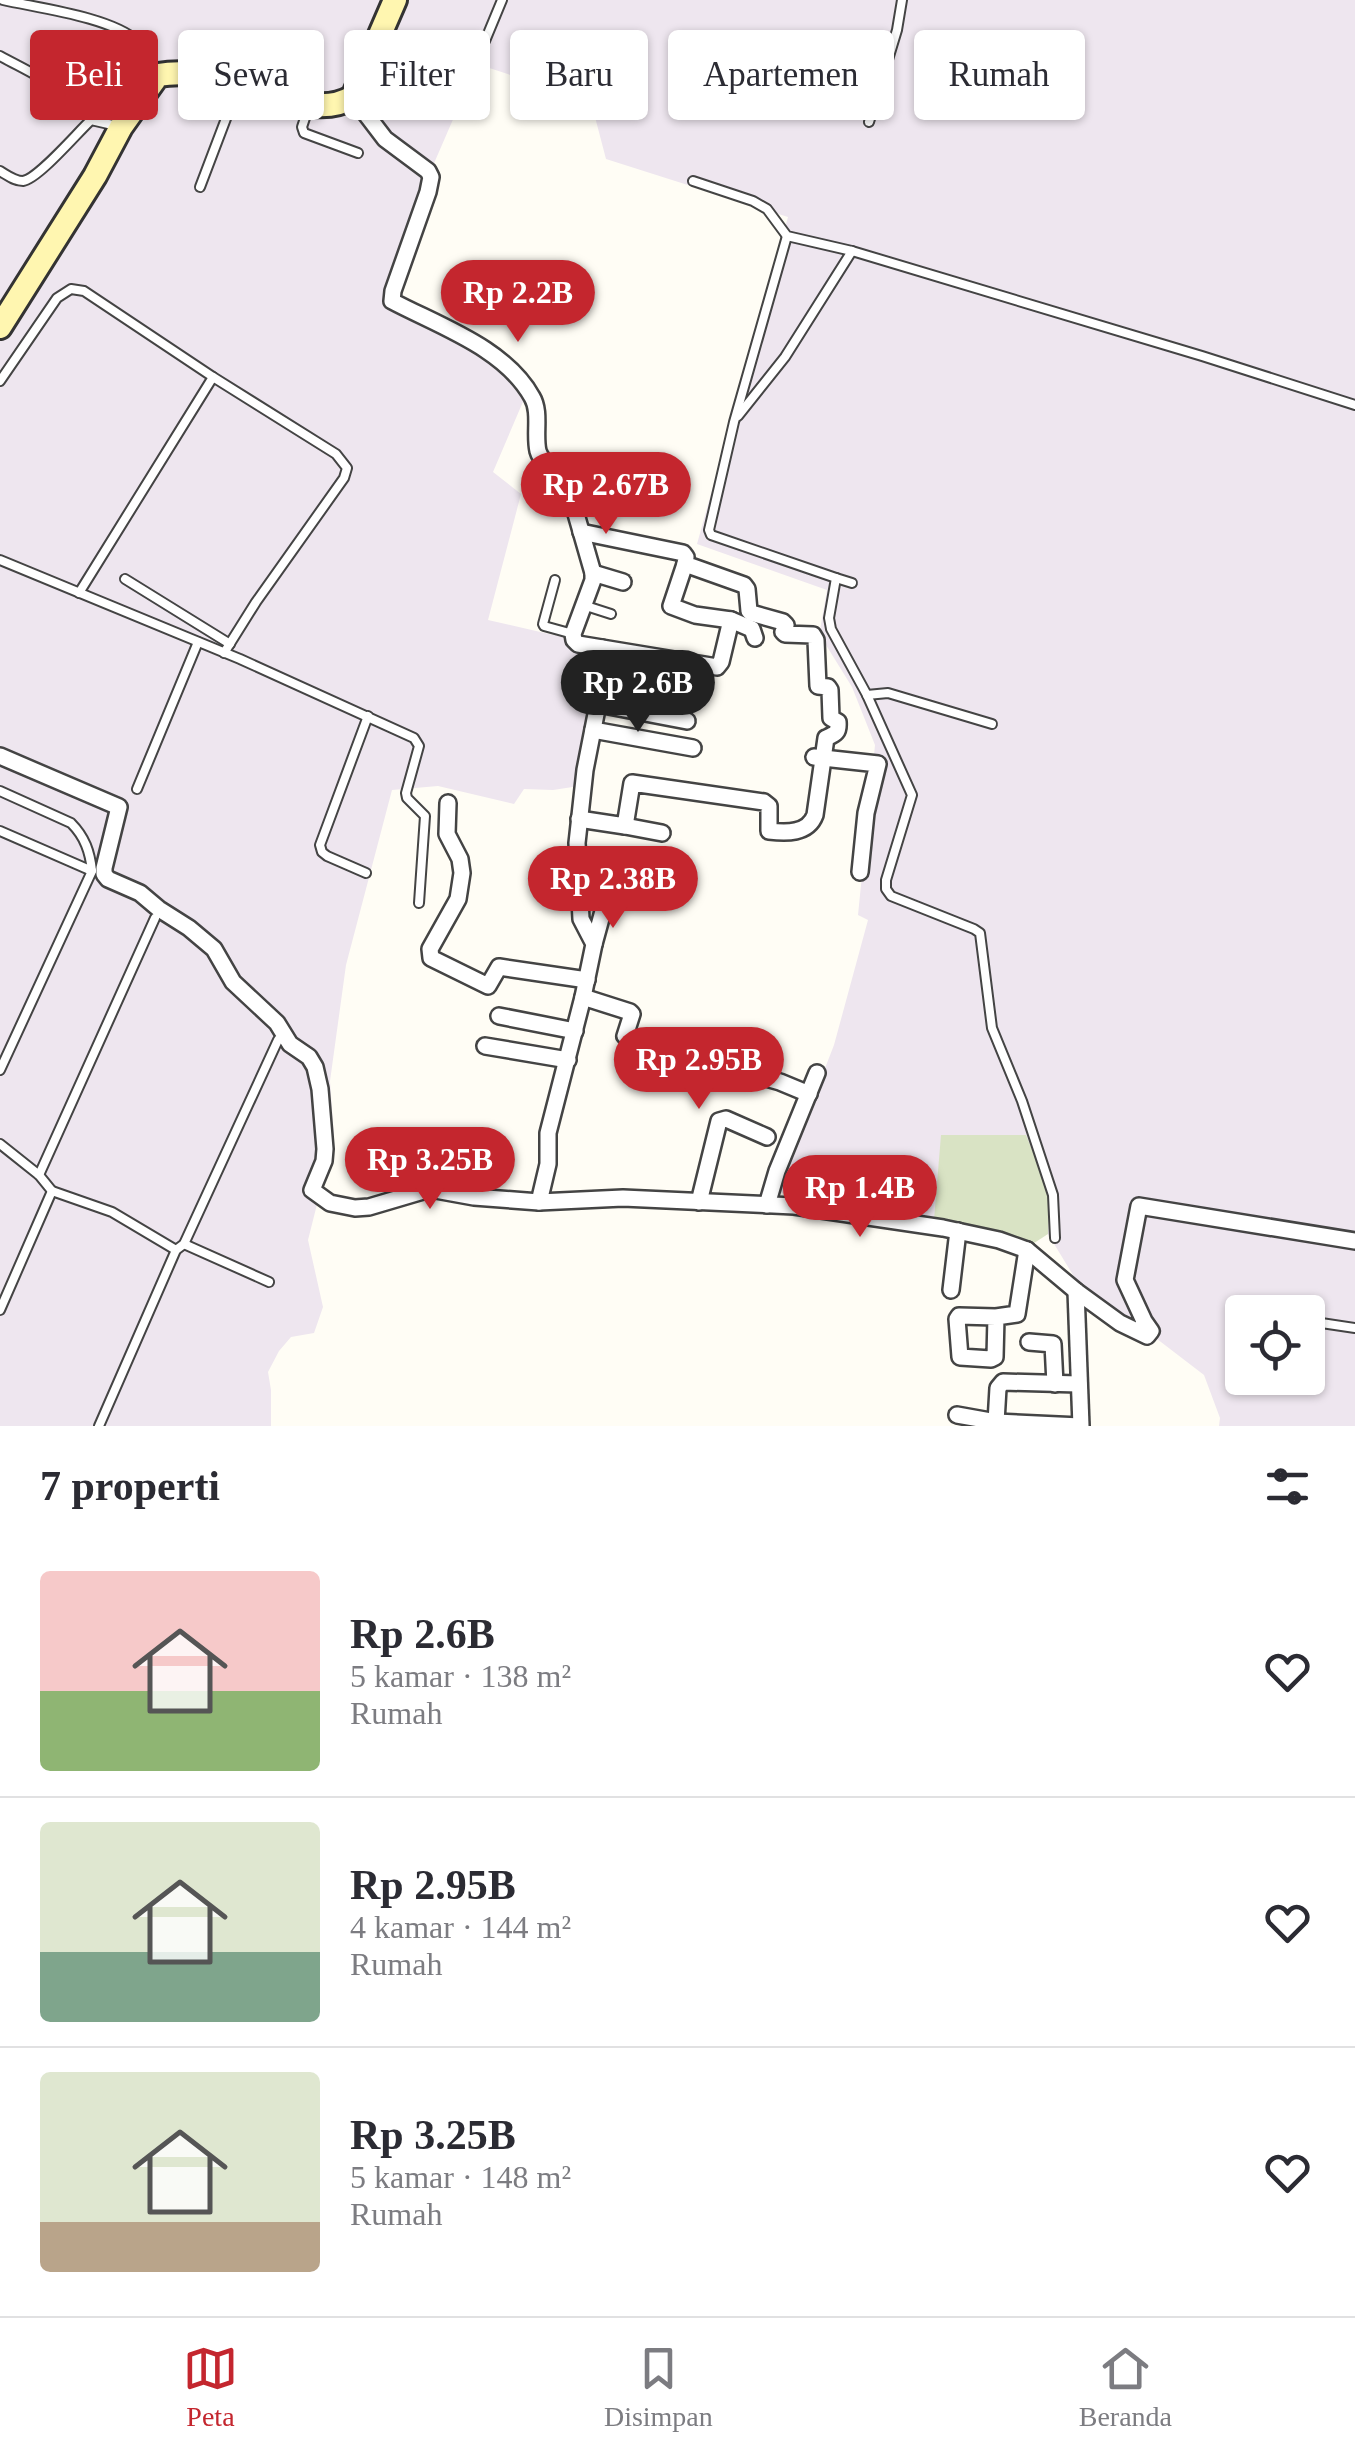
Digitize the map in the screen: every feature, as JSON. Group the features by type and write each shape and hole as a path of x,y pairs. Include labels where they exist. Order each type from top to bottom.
{"main road":[{"path":"382,30 394,0"},
{"path":"158,75 178,72"},
{"path":"0,327 126,120"}],"street":[{"path":"370,120 431,177 392,300 509,367 533,398 538,452 568,486 593,573 574,640 578,644 717,667 731,620"},
{"path":"581,532 683,553 686,556 672,606 695,615 731,620 752,629 755,638"},
{"path":"625,826 632,782 764,802 768,806 768,831 800,830 812,823 815,815 818,758 826,738 836,734 838,722 832,718 830,690 818,686 815,638 785,634 783,622 749,611 744,585 684,564"},
{"path":"593,573 624,582"},
{"path":"594,944 581,919 577,855 602,648"},
{"path":"598,676 647,684"},
{"path":"598,704 686,721"},
{"path":"594,730 692,748"},
{"path":"0,756 118,807 104,874 140,893 190,928 214,950 233,982 277,1024 290,1044 310,1057 320,1089 325,1149 324,1161 312,1185 313,1192 330,1203 369,1207 424,1189 538,1202 622,1198 794,1206 958,1231 1027,1250 1076,1292 1120,1323 1147,1336 1151,1331 1125,1280 1137,1210 1143,1206 1355,1241"},
{"path":"818,758 878,765 866,813 860,872"},
{"path":"448,803 447,834 460,859 462,873 458,899 430,950 431,958 488,986 496,968 502,966 585,988 632,1014 625,1036 629,1039 780,1082 809,1094"},
{"path":"579,818 662,833"},
{"path":"538,1202 548,1164 548,1133 618,860"},
{"path":"499,1016 575,1031"},
{"path":"485,1046 568,1060"},
{"path":"767,1205 776,1172 817,1074"},
{"path":"699,1202 719,1121 726,1119 767,1137"},
{"path":"951,1290 958,1231"},
{"path":"996,1317 1017,1314 1027,1250"},
{"path":"957,1415 996,1422 1080,1426 1076,1292"},
{"path":"1029,1342 1053,1344 1055,1384"},
{"path":"996,1422 998,1388 1003,1382 1078,1384"}],"lane":[{"path":"3,0 117,30"},
{"path":"490,30 502,0"},
{"path":"869,122 902,0"},
{"path":"0,56 30,73"},
{"path":"0,171 17,181 32,177 91,120 121,127"},
{"path":"200,187 225,120"},
{"path":"304,120 304,132 358,153"},
{"path":"694,180 767,209 787,236 852,251 1355,405"},
{"path":"787,236 734,422 710,523 711,535 852,583"},
{"path":"734,422 785,357 852,251"},
{"path":"0,380 58,298 71,289 84,291 336,454 347,468 344,478 227,649"},
{"path":"79,593 213,377"},
{"path":"575,508 623,501"},
{"path":"0,560 198,642 227,649"},
{"path":"836,578 831,629 867,695 912,795 886,889 891,896 980,933 992,1028 1053,1195 1055,1238"},
{"path":"125,580 227,649 414,738 418,746 406,793 425,816 419,902"},
{"path":"555,580 543,624 573,634"},
{"path":"583,605 611,614"},
{"path":"137,788 198,642"},
{"path":"867,695 888,693 992,724"},
{"path":"366,874 326,856 320,845 368,716"},
{"path":"0,791 72,823 88,846 92,870 0,1070"},
{"path":"0,831 92,870"},
{"path":"39,1175 154,918"},
{"path":"99,1426 278,1040"},
{"path":"0,1144 39,1175 52,1191 112,1212 180,1247 269,1282"},
{"path":"0,1310 52,1191"},
{"path":"1325,1324 1355,1328"}],"shaded area":[{"path":"0,0 1355,0 1355,1426 1219,1426 1220,1418 1204,1375 1144,1329 1084,1293 1048,1234 1050,1194 934,1220 777,1192 834,1045 868,920 858,915 875,745 852,687 820,630 827,590 697,544 788,217 606,159 596,120 648,120 648,30 510,30 510,75 490,68 490,30 344,30 344,120 453,120 384,301 489,357 506,370 525,397 493,472 521,494 488,620 562,637 576,648 597,650 594,702 579,786 524,789 514,804 438,786 392,790 346,965 330,1081 334,1137 308,1240 323,1307 314,1333 291,1337 268,1372 271,1426 0,1426"}],"green space":[{"path":"941,1135 1026,1135 1050,1194 1048,1234 1028,1247 934,1220"}]}
